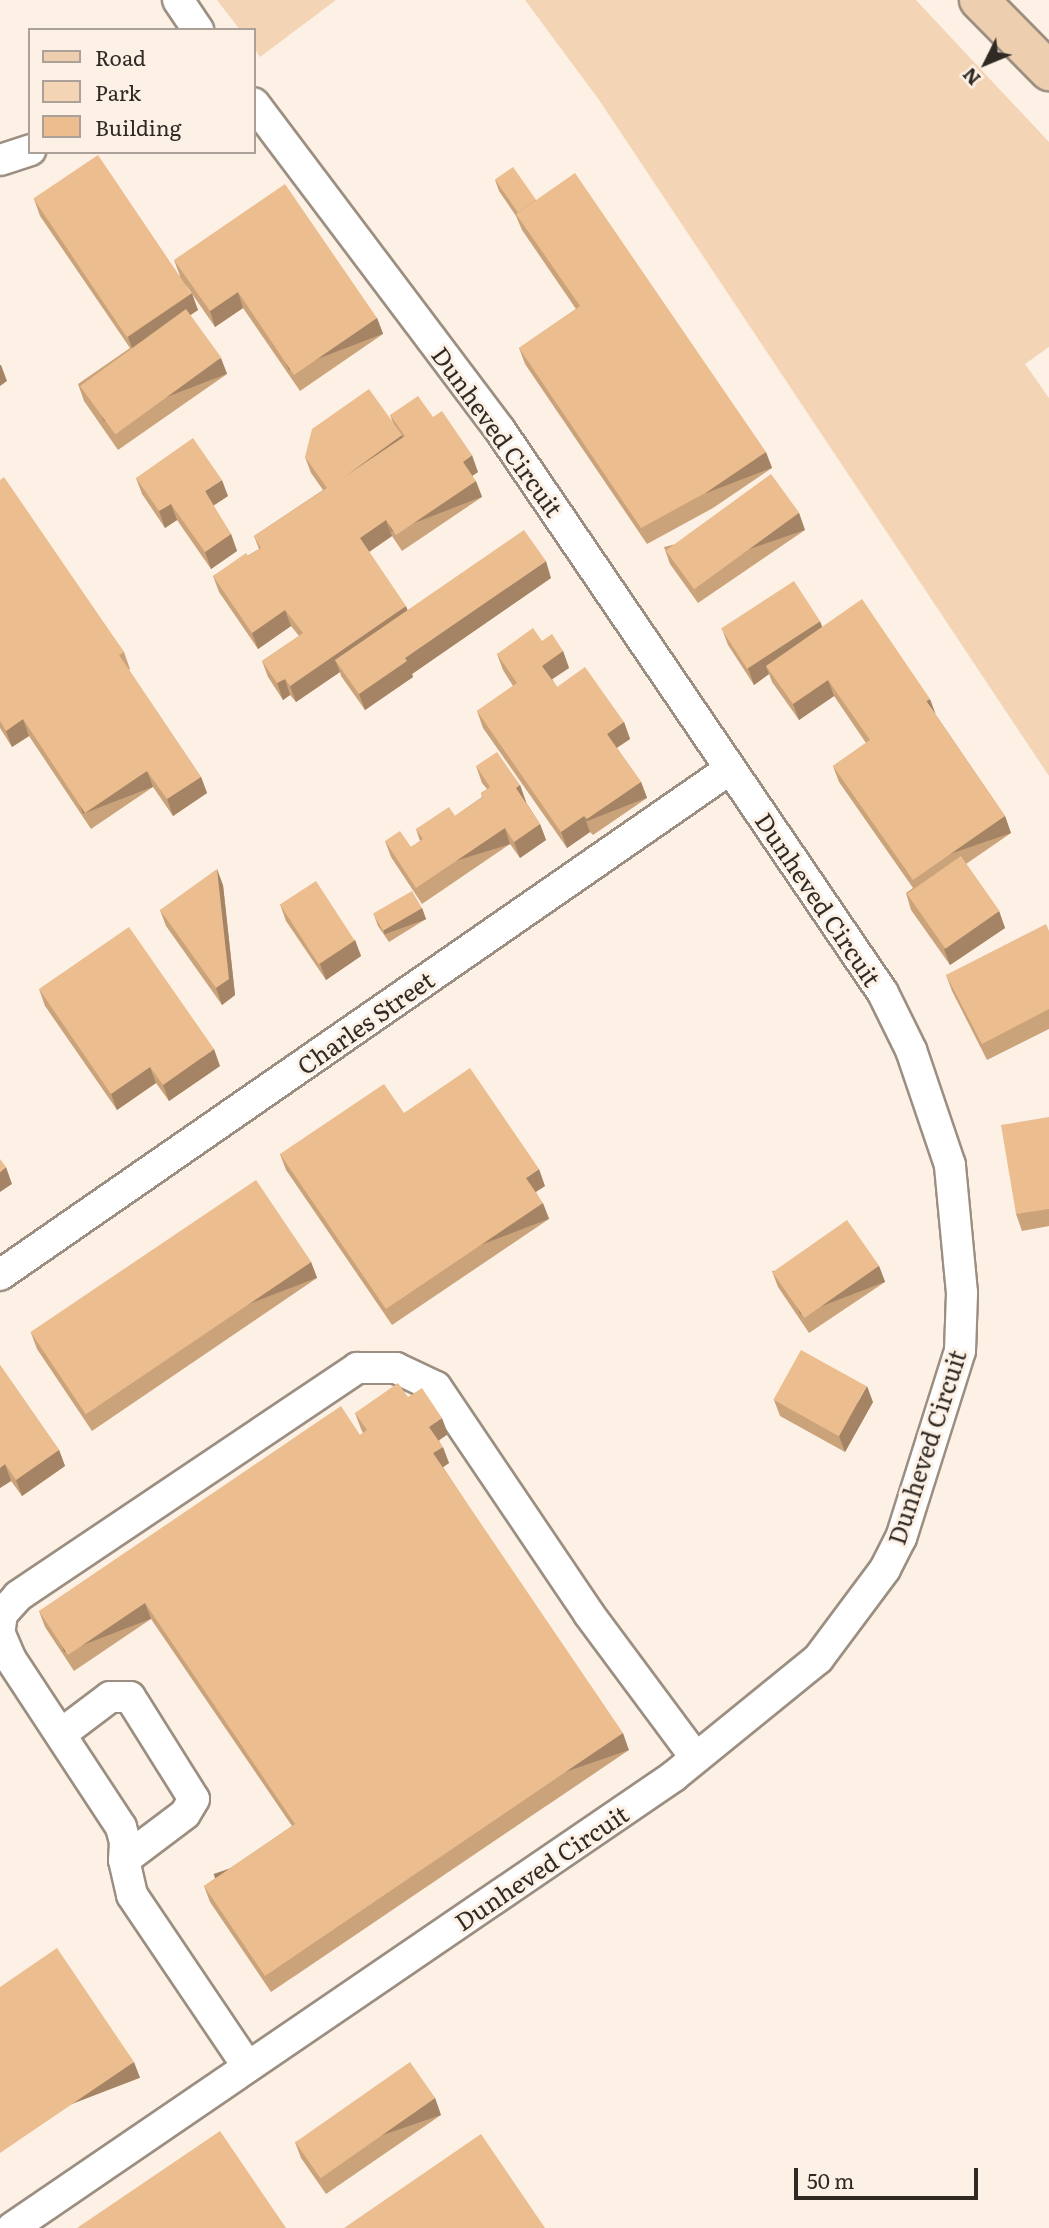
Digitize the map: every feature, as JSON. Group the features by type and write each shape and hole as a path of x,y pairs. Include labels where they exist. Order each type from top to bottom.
{"main road":[{"path":"979,0 1049,71"}],"street":[{"path":"178,0 197,28"},
{"name":"Dunheved Circuit","path":"12,2228 696,1758 818,1659 884,1569 901,1538 960,1352 962,1293 950,1165 911,1050 883,993 500,430 256,106"},
{"path":"0,160 28,150"},
{"name":"Charles Street","path":"0,1275 730,769"},
{"path":"0,1628 2,1614 18,1596 357,1368 397,1367 436,1387 589,1614 696,1758"},
{"path":"0,1634 10,1658 121,1827 125,1842 124,1860 132,1895 248,2067"},
{"path":"61,1734 110,1697 130,1698 194,1799 186,1814 124,1860"}],"green space":[{"path":"217,0 336,0 260,57 256,51 256,28 238,28"},
{"path":"525,0 916,0 1049,142 1049,347 1025,364 1049,398 1049,776 599,100"}],"building":[{"path":"98,155 191,293 127,337 33,199"},
{"path":"513,167 536,200 518,212 495,180"},
{"path":"575,173 766,452 707,492 641,528 519,348 580,306 516,214"},
{"path":"285,184 377,318 294,375 238,292 210,311 174,260"},
{"path":"186,309 221,358 115,435 80,386"},
{"path":"369,389 402,435 344,477 405,436 390,415 418,396 433,417 442,411 472,455 463,462 476,481 396,535 386,520 360,538 406,606 290,686 285,679 277,683 262,661 303,633 285,610 252,633 213,576 246,553 248,556 261,548 254,536 327,488 305,457 312,429"},
{"path":"193,438 222,480 205,491 231,534 205,552 171,504 159,511 136,478"},
{"path":"771,474 799,513 694,589 666,550"},
{"path":"4,477 124,652 119,655 201,777 167,799 147,771 85,813 23,719 6,731 0,721 0,480"},
{"path":"524,530 546,561 405,658 407,661 359,694 335,660"},
{"path":"794,581 820,621 747,669 721,628"},
{"path":"862,599 930,699 926,701 1005,816 913,880 833,766 870,740 828,680 793,704 766,666"},
{"path":"533,628 542,641 552,634 563,651 542,666 557,687 585,667 624,722 607,734 641,782 587,819 584,816 561,832 477,711 517,683 497,654"},
{"path":"497,752 520,785 516,788 540,824 514,842 505,828 416,888 385,841 400,831 411,847 423,839 416,829 449,807 455,816 483,797 481,793 490,787 476,766"},
{"path":"961,856 999,911 945,949 907,894"},
{"path":"217,869 229,979 216,988 160,910"},
{"path":"316,881 355,941 319,964 280,904"},
{"path":"412,891 422,908 383,931 373,914"},
{"path":"1046,924 1049,931 1049,1009 982,1044 946,975"},
{"path":"129,927 214,1049 163,1085 150,1067 111,1094 39,989"},
{"path":"470,1068 539,1169 526,1178 543,1203 386,1309 280,1154 384,1084 404,1113"},
{"path":"1049,1117 1049,1209 1016,1214 1001,1125"},
{"path":"0,1159 6,1167 0,1172"},
{"path":"256,1180 311,1262 86,1414 31,1332"},
{"path":"847,1220 879,1266 805,1318 772,1272"},
{"path":"801,1350 867,1386 839,1436 773,1400"},
{"path":"0,1365 59,1450 16,1480 5,1464 0,1468"},
{"path":"398,1383 408,1397 422,1388 442,1418 429,1427 443,1447 433,1453 623,1733 265,1976 204,1886 295,1824 145,1603 68,1655 39,1611 341,1406 360,1435 367,1430 355,1413"},
{"path":"57,1948 134,2062 0,2153 0,1987"},
{"path":"410,2062 435,2098 321,2178 295,2142"},
{"path":"220,2131 286,2228 77,2228"},
{"path":"481,2134 545,2228 344,2228"}]}
